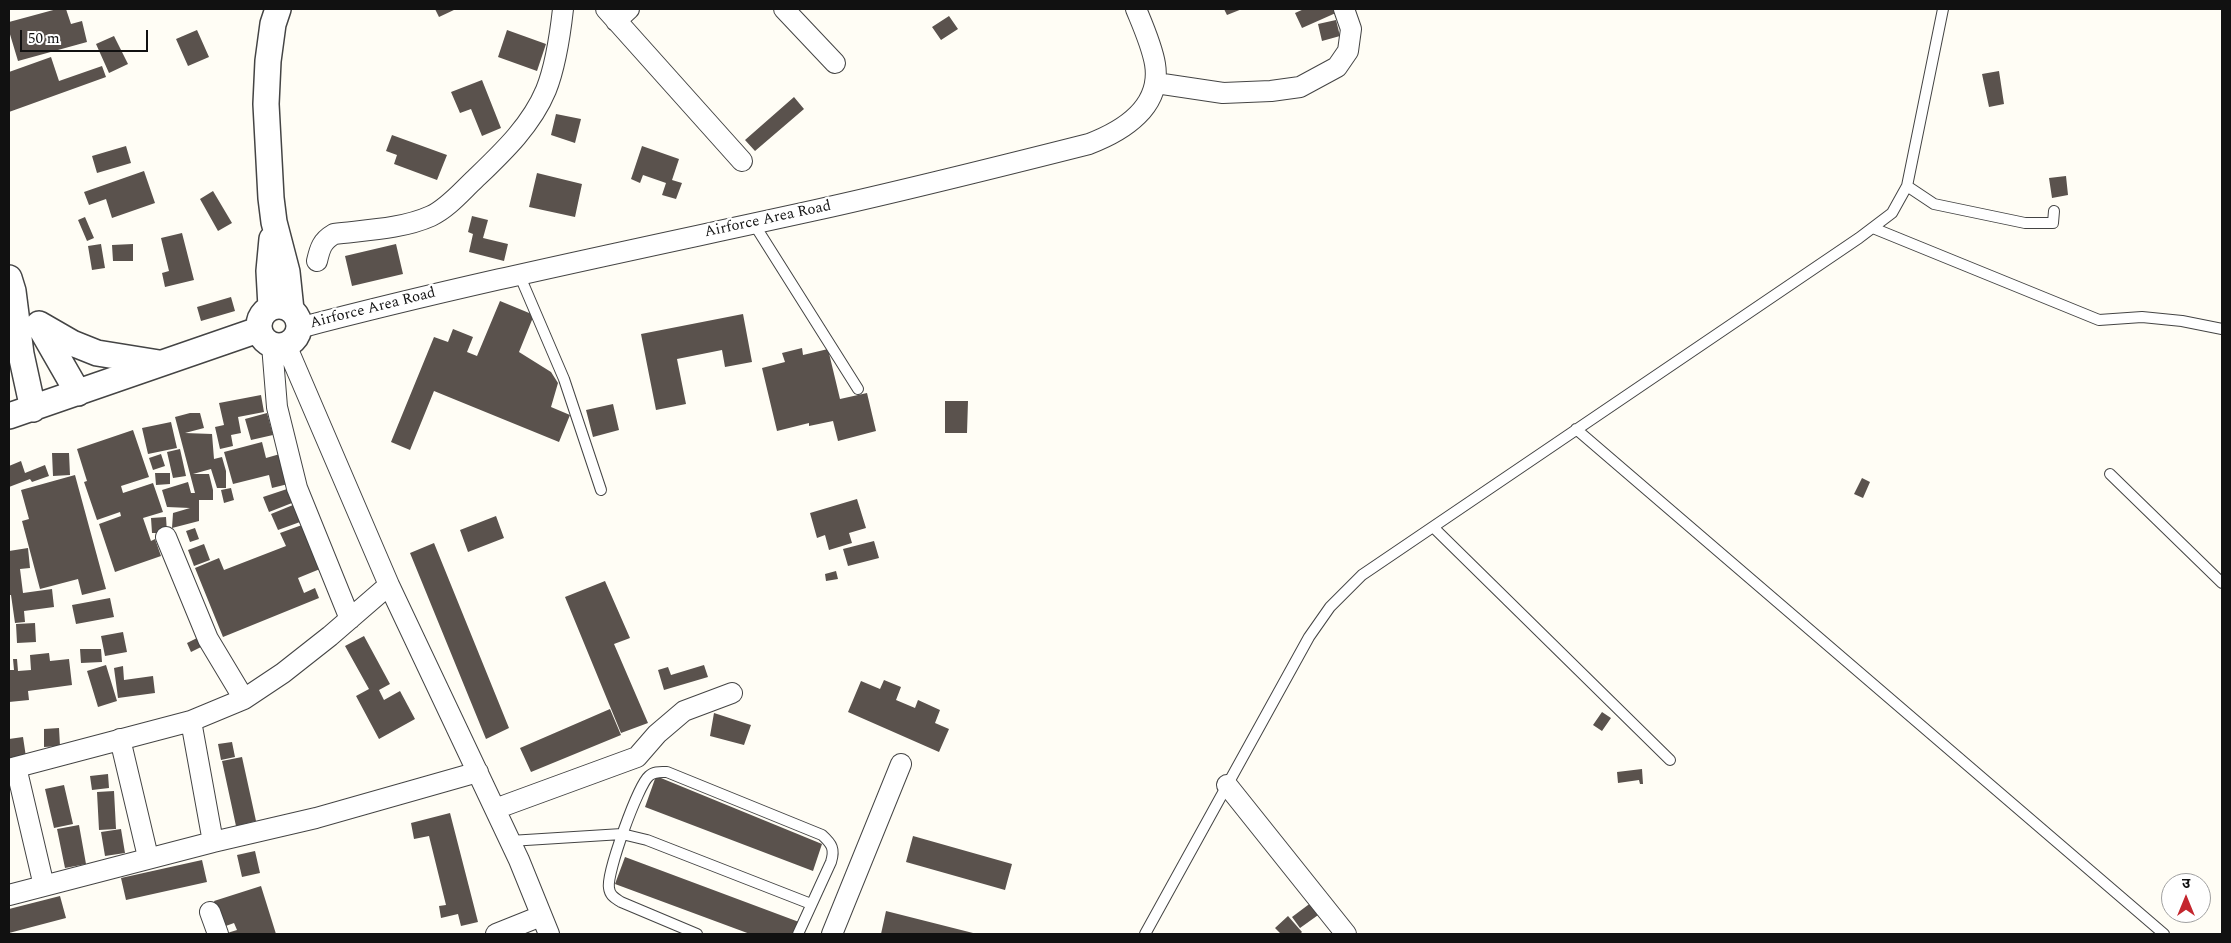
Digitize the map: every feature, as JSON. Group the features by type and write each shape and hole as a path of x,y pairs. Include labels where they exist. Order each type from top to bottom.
{"street":[{"path":"278,9 273,24 268,61 266,104 274,222 287,272 280,328 277,407 297,488 350,618"},
{"path":"318,261 321,244 326,238 334,234 414,222 433,215 452,201 503,152 530,118 546,90 556,59 563,9"},
{"path":"784,9 835,63"},
{"path":"1136,9 1155,64 1156,83 1223,93 1300,88 1337,67 1348,51 1351,29 1344,9"},
{"path":"617,13 742,161"},
{"name":"Airforce Area Road","path":"9,416 164,363 280,328 519,274 754,224 912,188 1089,144 1116,133 1133,121 1146,104 1156,83"},
{"path":"11,285 29,330 78,393"},
{"path":"280,328 389,585 510,841 545,925 496,934"},
{"path":"29,330 97,352 164,363"},
{"path":"9,364 29,330"},
{"path":"29,330 33,409"},
{"path":"166,537 208,639 244,699"},
{"path":"44,886 12,768 191,721 244,699 283,673 389,585"},
{"path":"495,809 637,757 657,734 684,711 732,693"},
{"path":"191,721 213,842"},
{"path":"120,739 148,857"},
{"path":"832,934 901,764"},
{"path":"9,895 148,857 316,818 478,772"},
{"path":"1228,785 1346,934"},
{"path":"210,912 218,934"}],"lane":[{"path":"1145,934 1309,637 1330,607 1362,575 1873,228 1892,213 1907,186 1943,9"},
{"path":"1907,186 1934,204 2025,223 2053,223 2054,211"},
{"path":"754,224 858,389"},
{"path":"1873,228 2098,320 2142,316 2182,320 2222,330"},
{"path":"519,274 564,379 601,490"},
{"path":"1576,429 2164,934"},
{"path":"2110,474 2222,583"},
{"path":"1432,527 1670,760"},
{"path":"697,934 621,902 611,895 608,886 622,834 643,783 656,772 667,772 822,835 830,842 834,851 831,862 798,934"},
{"path":"510,841 622,834 647,840 811,904"}],"building":[{"path":"57,9 66,9 71,24 82,21 87,42 18,61 9,31 9,22"},
{"path":"435,9 456,9 439,17"},
{"path":"1224,9 1242,9 1227,15"},
{"path":"1304,9 1337,9 1338,12 1302,28 1295,13"},
{"path":"949,16 958,29 941,40 932,27"},
{"path":"1336,20 1340,36 1322,41 1318,24"},
{"path":"197,30 209,57 188,66 176,39"},
{"path":"507,30 546,44 537,71 498,57"},
{"path":"114,36 128,64 109,73 96,44"},
{"path":"51,57 59,81 102,66 106,77 9,112 9,72"},
{"path":"1999,71 2004,104 1989,107 1982,74"},
{"path":"482,80 501,128 482,136 471,109 460,113 451,92"},
{"path":"794,97 804,109 755,151 745,140"},
{"path":"556,114 581,119 575,143 551,135"},
{"path":"392,135 447,155 437,180 394,164 397,155 386,151"},
{"path":"126,146 131,163 97,173 92,156"},
{"path":"642,146 679,159 672,180 682,183 676,199 662,195 666,183 643,175 640,183 631,179"},
{"path":"144,171 155,203 112,218 106,199 89,205 84,192"},
{"path":"537,173 582,184 575,217 529,207"},
{"path":"2066,176 2068,195 2052,198 2049,178"},
{"path":"213,191 232,223 218,231 200,199"},
{"path":"472,216 488,220 483,238 508,244 504,261 469,252 473,234 468,232"},
{"path":"85,217 94,238 87,241 78,220"},
{"path":"182,233 194,280 165,287 162,273 169,271 161,238"},
{"path":"101,244 105,268 92,270 88,246"},
{"path":"133,244 133,261 113,261 112,245"},
{"path":"396,244 403,274 352,286 345,256"},
{"path":"231,297 235,311 201,321 197,307"},
{"path":"500,301 534,315 519,352 551,372 558,383 551,407 570,415 559,442 434,391 410,450 391,442 434,337 448,342 453,329 473,337 467,352 477,356"},
{"path":"743,314 752,362 725,367 722,350 677,359 686,404 656,410 641,334"},
{"path":"802,348 803,355 828,349 840,399 867,393 876,431 838,441 833,421 809,426 809,423 777,431 762,368 785,362 782,353"},
{"path":"261,395 264,412 238,417 241,433 231,435 233,446 220,449 215,427 224,425 219,403"},
{"path":"945,401 968,401 967,433 945,433"},
{"path":"613,404 619,430 593,437 586,410"},
{"path":"190,413 200,413 204,428 185,433 212,434 214,459 222,457 226,471 226,488 217,488 211,469 193,474 209,474 213,490 213,500 199,500 199,521 172,528 173,513 190,508 167,507 162,490 188,482 191,493 195,493 175,417"},
{"path":"267,413 273,435 251,440 245,419"},
{"path":"171,422 177,448 148,454 142,428"},
{"path":"133,430 149,477 121,486 123,493 153,483 163,512 143,518 151,541 155,539 161,556 115,572 99,524 121,516 120,512 97,520 84,482 87,481 77,449"},
{"path":"262,442 266,458 280,454 288,484 272,488 269,475 233,484 224,452"},
{"path":"180,449 186,476 173,478 167,452"},
{"path":"52,453 69,453 70,475 53,476"},
{"path":"161,454 165,466 153,470 149,458"},
{"path":"21,461 25,473 45,465 49,476 32,482 30,479 9,487 9,466"},
{"path":"155,473 170,473 170,484 156,485"},
{"path":"75,475 106,589 82,595 78,579 40,589 22,521 29,519 21,490"},
{"path":"1862,478 1870,482 1863,498 1854,494"},
{"path":"231,488 234,500 224,503 221,490"},
{"path":"287,489 292,503 269,512 263,497"},
{"path":"857,499 866,528 849,533 852,543 829,550 825,535 817,538 810,513"},
{"path":"293,505 300,522 278,530 271,514"},
{"path":"496,516 504,538 468,552 460,530"},
{"path":"166,517 167,533 152,533 151,518"},
{"path":"302,525 320,569 298,578 304,593 315,588 319,598 223,637 195,568 219,558 224,570 286,546 280,533"},
{"path":"195,528 199,539 190,542 186,531"},
{"path":"874,541 879,558 848,566 843,549"},
{"path":"434,543 509,728 486,739 410,553"},
{"path":"204,544 210,560 194,566 188,550"},
{"path":"28,548 30,568 20,569 23,593 52,589 54,607 24,611 25,622 15,623 11,595 9,595 9,551"},
{"path":"836,571 838,579 826,581 825,574"},
{"path":"605,581 630,638 614,644 648,723 621,733 565,597"},
{"path":"110,598 114,617 76,624 72,605"},
{"path":"35,623 36,642 17,643 16,624"},
{"path":"123,632 127,652 105,656 101,636"},
{"path":"364,636 390,684 379,690 384,700 400,691 415,719 379,739 356,696 369,689 345,646"},
{"path":"197,638 201,647 191,652 187,643"},
{"path":"80,649 101,649 102,662 81,663"},
{"path":"49,653 50,661 69,659 72,685 28,691 29,700 9,702 9,670 14,670 13,659 17,659 18,671 31,670 30,655"},
{"path":"106,665 117,701 98,707 87,671"},
{"path":"704,665 708,677 664,690 658,670 668,667 671,675"},
{"path":"123,666 124,680 153,676 155,693 118,698 114,668"},
{"path":"884,680 901,687 896,700 915,708 918,700 940,710 935,723 949,729 939,752 848,712 861,681 880,689"},
{"path":"610,709 621,735 531,772 520,748"},
{"path":"1602,712 1611,718 1602,731 1593,725"},
{"path":"714,713 751,725 744,745 710,736"},
{"path":"59,728 60,746 44,747 44,729"},
{"path":"23,737 26,757 9,759 9,739"},
{"path":"232,742 235,757 221,760 218,744"},
{"path":"242,757 256,821 236,826 222,761"},
{"path":"1642,769 1643,784 1640,784 1639,780 1618,783 1617,772"},
{"path":"108,774 109,788 92,790 90,776"},
{"path":"656,776 822,844 813,871 645,807"},
{"path":"64,785 73,824 54,828 45,789"},
{"path":"114,791 116,829 99,830 97,792"},
{"path":"450,813 478,922 461,926 458,914 441,918 439,906 446,905 429,836 414,839 411,823"},
{"path":"79,825 86,864 65,868 57,829"},
{"path":"121,829 125,853 105,856 101,832"},
{"path":"913,836 1012,864 1005,890 906,862"},
{"path":"255,851 260,873 242,877 237,855"},
{"path":"625,857 799,922 795,934 750,934 615,884"},
{"path":"202,860 207,882 126,900 121,878"},
{"path":"261,886 276,934 224,934 237,930 234,923 223,927 214,901"},
{"path":"60,896 66,918 9,933 9,909"},
{"path":"1312,902 1321,913 1300,928 1292,917"},
{"path":"886,911 977,934 881,934"},
{"path":"1288,916 1302,932 1300,934 1281,934 1275,928"}]}
